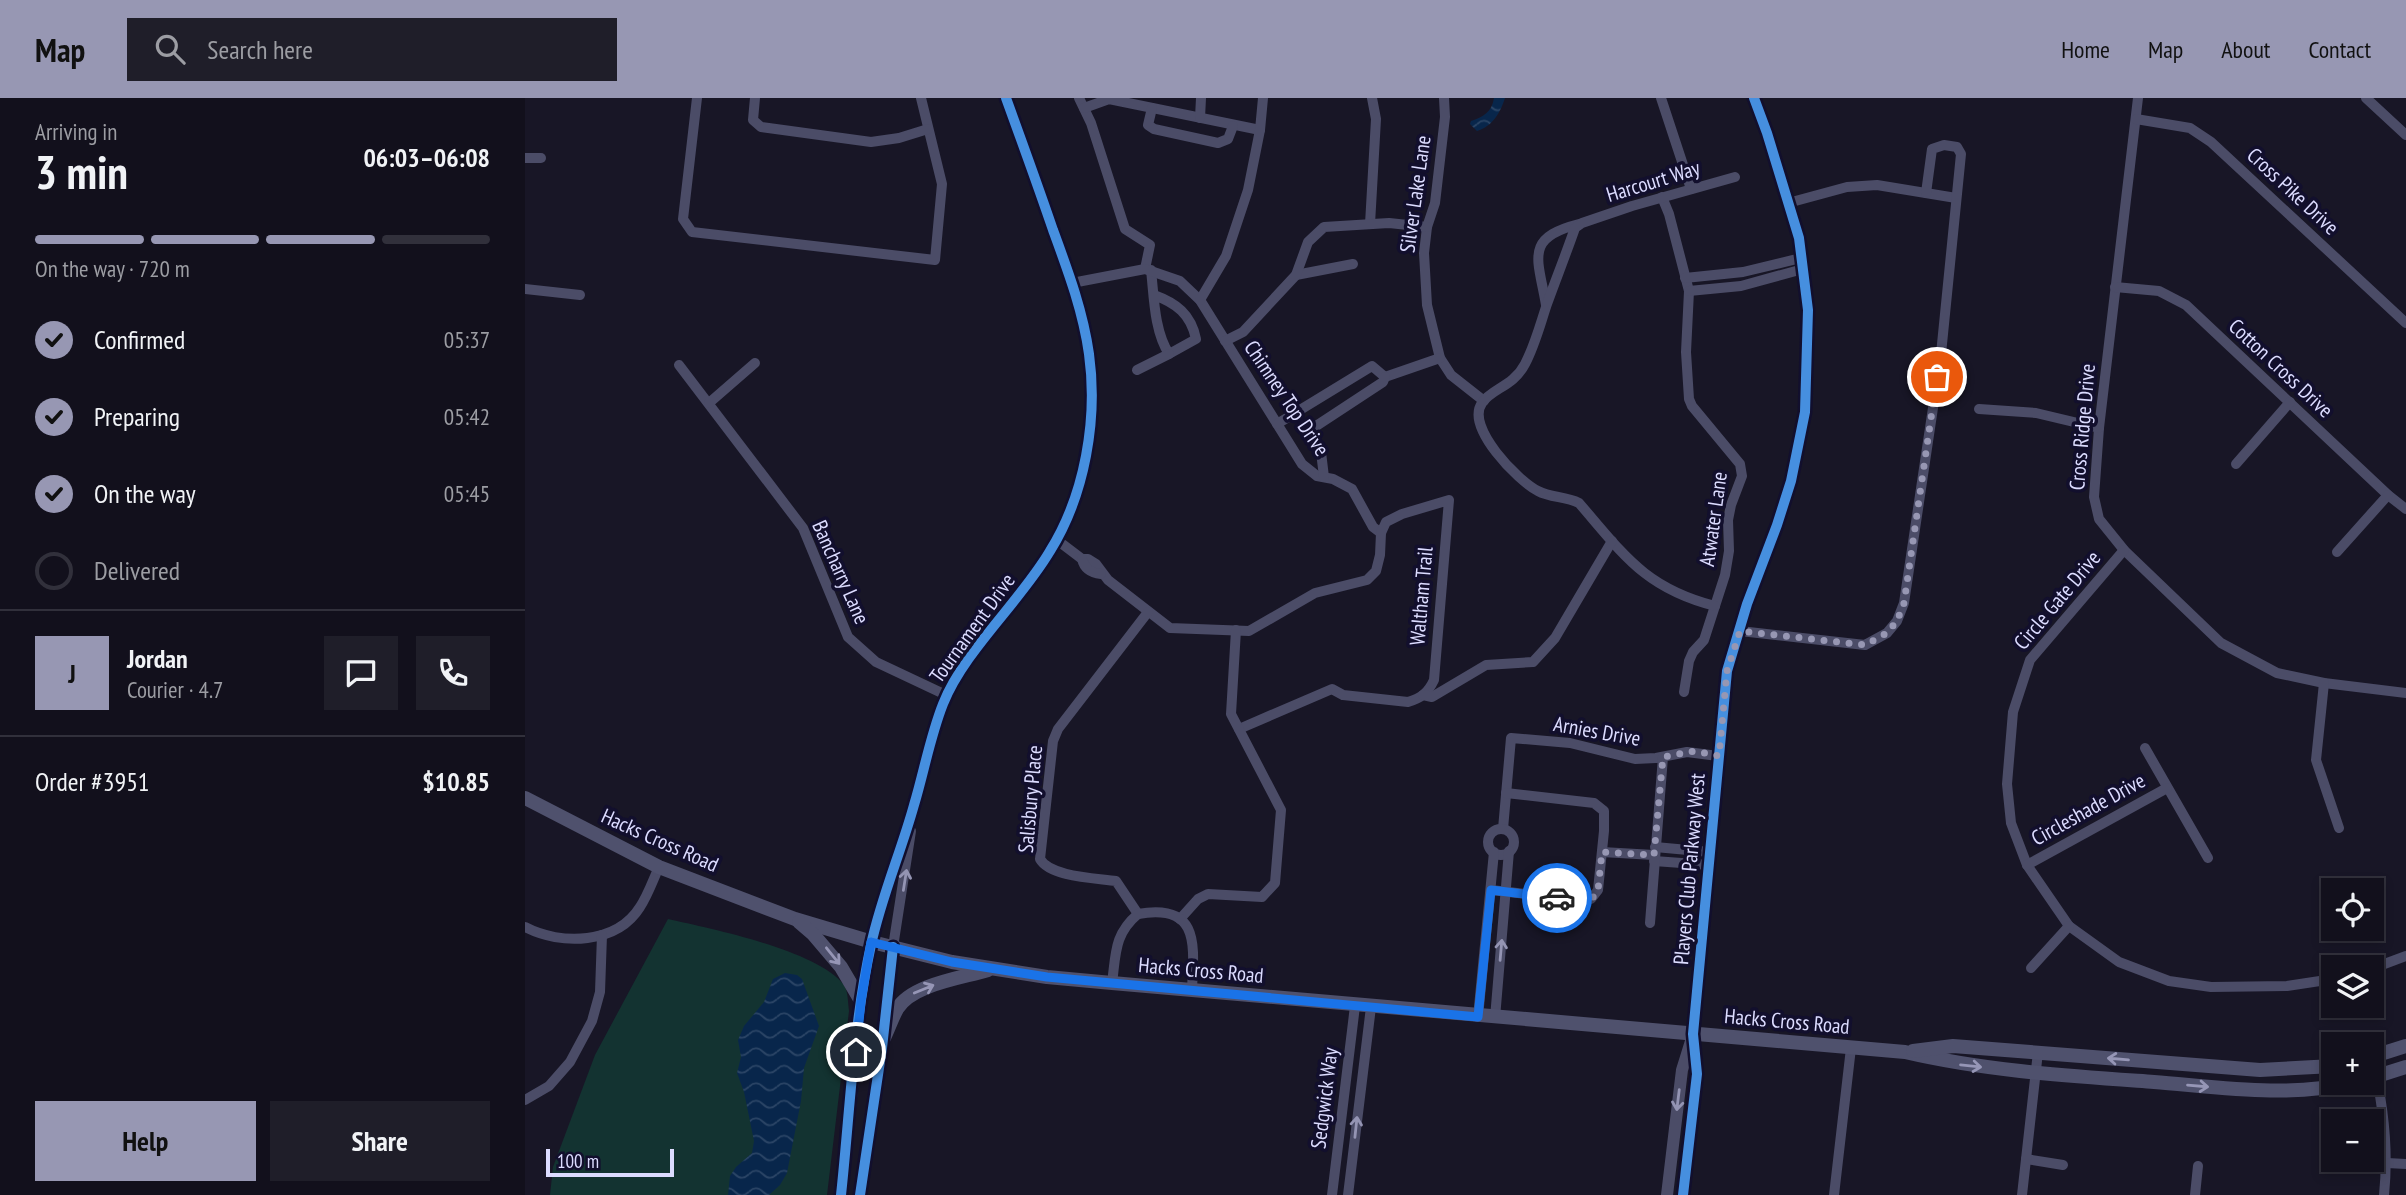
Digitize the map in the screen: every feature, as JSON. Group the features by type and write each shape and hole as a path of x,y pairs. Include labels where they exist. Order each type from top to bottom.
{"main road":[{"name":"Hacks Cross Road","path":"525,797 660,867 796,919 871,942 952,962 994,969 1355,1006 1905,1052 1952,1063 2036,1073 2260,1090 2321,1086"},
{"path":"796,919 827,949 861,1001"},
{"path":"883,1040 898,1007 910,995 927,987 994,969"},
{"path":"2384,1053 2406,1045"},
{"name":"Hacks Cross Road","path":"1905,1052 1953,1046 2260,1070 2321,1067"},
{"path":"2384,1075 2406,1067"}],"street":[{"path":"697,98 683,219 692,232 935,260 942,184 921,98"},
{"path":"755,98 753,120 761,127 871,142 899,138 927,129"},
{"name":"Tournament Drive","path":"841,1195 861,1001 871,942 915,804 934,727 946,695 973,654 1041,566 1057,540 1079,484 1086,452 1091,407 1090,356 1084,326 1072,283 1006,98"},
{"path":"1200,118 1201,98"},
{"path":"1200,300 1226,257 1248,190 1260,131 1263,98"},
{"path":"1370,224 1376,119 1372,98"},
{"name":"Silver Lake Lane","path":"1444,98 1445,117 1434,203 1427,227 1424,253 1427,305 1440,358 1451,375 1484,401"},
{"path":"1661,98 1691,189"},
{"name":"Players Club Parkway West","path":"1693,1034 1727,671 1747,604 1791,481 1805,412 1808,310 1799,238 1754,98"},
{"name":"Cross Ridge Drive","path":"2138,98 2099,428 2094,497 2099,519 2125,550 2221,643 2277,673 2325,684 2406,693"},
{"path":"2366,98 2406,135"},
{"path":"1169,354 1164,346 1148,270 1150,245 1125,229 1104,159 1081,103 1109,99 1260,131"},
{"path":"1152,108 1148,125 1154,130 1218,143 1227,139 1233,126"},
{"name":"Cross Pike Drive","path":"2136,119 2190,128 2211,142 2406,323"},
{"path":"1740,631 1865,645 1887,633 1897,621 1904,603 1941,354 1961,154 1957,147 1944,145 1932,149 1926,193"},
{"path":"525,158 541,158"},
{"name":"Harcourt Way","path":"1546,308 1538,249 1545,239 1558,230 1735,177"},
{"path":"1788,203 1847,187 1877,185 1956,198"},
{"name":"Atwater Lane","path":"1662,197 1689,291 1686,352 1689,399 1740,464 1742,476 1728,520 1729,551 1725,575 1704,640 1689,661 1684,692"},
{"path":"1226,341 1243,332 1296,275 1308,242 1324,227 1389,223 1427,227"},
{"name":"Harcourt Way","path":"1484,401 1511,382 1523,368 1534,346 1575,228 1582,223"},
{"path":"1685,278 1726,275 1802,263"},
{"path":"1689,291 1753,283 1802,263"},
{"path":"1296,275 1353,264"},
{"path":"1072,283 1148,270"},
{"name":"Chimney Top Drive","path":"1148,270 1180,281 1200,300 1303,464 1317,476 1333,479 1352,489 1373,527 1381,533"},
{"path":"1750,271 1753,283"},
{"path":"1726,275 1728,287"},
{"name":"Cotton Cross Drive","path":"2115,287 2159,291 2186,305 2406,509"},
{"path":"525,289 580,295"},
{"path":"1137,370 1196,339 1195,330 1184,312 1173,302 1154,295"},
{"path":"1324,477 1321,452 1310,430 1383,382 1385,377 1440,358"},
{"path":"709,403 755,363"},
{"name":"Bancharry Lane","path":"679,365 803,528 848,637 876,662 946,695"},
{"path":"1277,424 1371,366 1385,377"},
{"path":"1484,401 1478,411 1478,422 1488,443 1535,490 1547,496 1569,498 1579,503 1639,571 1662,587 1692,601 1715,606"},
{"path":"2236,464 2290,402"},
{"path":"1979,409 2036,413 2099,428"},
{"path":"2337,552 2388,495"},
{"name":"Waltham Trail","path":"1381,533 1386,522 1402,514 1448,500 1434,680 1424,694"},
{"path":"1057,540 1082,559 1088,559 1095,564 1101,574 1170,628 1249,631 1315,593 1367,580 1376,571 1381,533"},
{"path":"1239,729 1332,689 1343,695 1409,702 1424,694 1432,697 1486,665 1533,662 1555,638 1612,541"},
{"name":"Circle Gate Drive","path":"2125,550 2030,660 2013,712 2007,784 2011,823 2027,864 2069,926 2119,962 2169,981 2211,986 2287,986 2321,981"},
{"name":"Salisbury Place","path":"1137,914 1116,881 1055,872 1045,867 1040,859 1052,741 1058,729 1148,612"},
{"path":"1180,919 1198,899 1208,894 1262,897 1275,883 1281,810 1231,713 1236,631"},
{"path":"2325,684 2316,760 2339,828"},
{"name":"Arnies Drive","path":"1506,793 1511,738 1570,743 1635,759 1695,751 1719,756"},
{"path":"2145,748 2208,859"},
{"path":"1650,923 1663,757"},
{"name":"Circleshade Drive","path":"2027,864 2167,788"},
{"path":"1491,890 1591,900 1598,890 1604,811 1594,803 1506,793 1503,829"},
{"name":"Tournament Drive","path":"860,1195 915,804"},
{"path":"1495,1018 1509,851 1513,839 1508,831 1494,831 1488,839 1490,848 1503,854 1509,851"},
{"path":"1478,1017 1494,852"},
{"path":"1602,852 1709,858"},
{"path":"525,927 559,938 580,938 618,930 639,908 660,867"},
{"path":"1112,983 1122,930 1137,914 1160,913 1180,919 1189,929 1192,937 1192,989"},
{"path":"1487,925 1503,926"},
{"path":"2031,968 2069,926"},
{"path":"525,1100 549,1086 570,1062 592,1021 600,992 602,935"},
{"path":"2384,964 2406,956"},
{"path":"1482,977 1498,978"},
{"name":"Sedgwick Way","path":"1332,1195 1355,1006"},
{"name":"Sedgwick Way","path":"1348,1195 1371,1007"},
{"path":"1667,1195 1682,1070 1693,1034"},
{"path":"1683,1195 1697,1074 1693,1034"},
{"path":"1834,1195 1851,1048"},
{"path":"2022,1195 2038,1052"},
{"path":"2380,1095 2387,1163 2384,1195"},
{"path":"2026,1159 2063,1165"},
{"path":"2387,1163 2406,1164"},
{"path":"2195,1195 2198,1166"}],"green space":[{"path":"668,919 788,951 811,961 844,985 849,1011 827,1195 550,1195 553,1167 595,1055"}],"water":[{"path":"1494,98 1505,98 1501,109 1487,126 1477,131 1470,124 1471,121 1486,113"},
{"path":"785,973 797,975 802,979 819,1026 804,1068 801,1101 787,1173 780,1185 769,1195 728,1195 730,1176 752,1153 754,1141 744,1092 737,1073 741,1057 738,1040 744,1026 764,1002 773,979"}],"cycle path":[{"path":"841,1195 856,1038 871,945 918,793 938,716 964,665 1038,570 1062,529 1080,481 1090,430 1091,379 1083,322 1006,98"},
{"path":"1683,1195 1697,1074 1693,1034 1727,671 1747,604 1791,481 1805,412 1808,310 1799,238 1754,98"},
{"path":"860,1195 882,1048 893,947"}],"way so far":[{"path":"1557,898 1591,900 1598,890 1602,852 1654,855 1663,757 1695,751 1719,756 1727,671 1740,631 1865,645 1887,633 1897,621 1904,603 1937,377"}],"route":[{"path":"856,1052 871,942 952,962 1047,977 1478,1017 1491,890 1557,898"}]}
